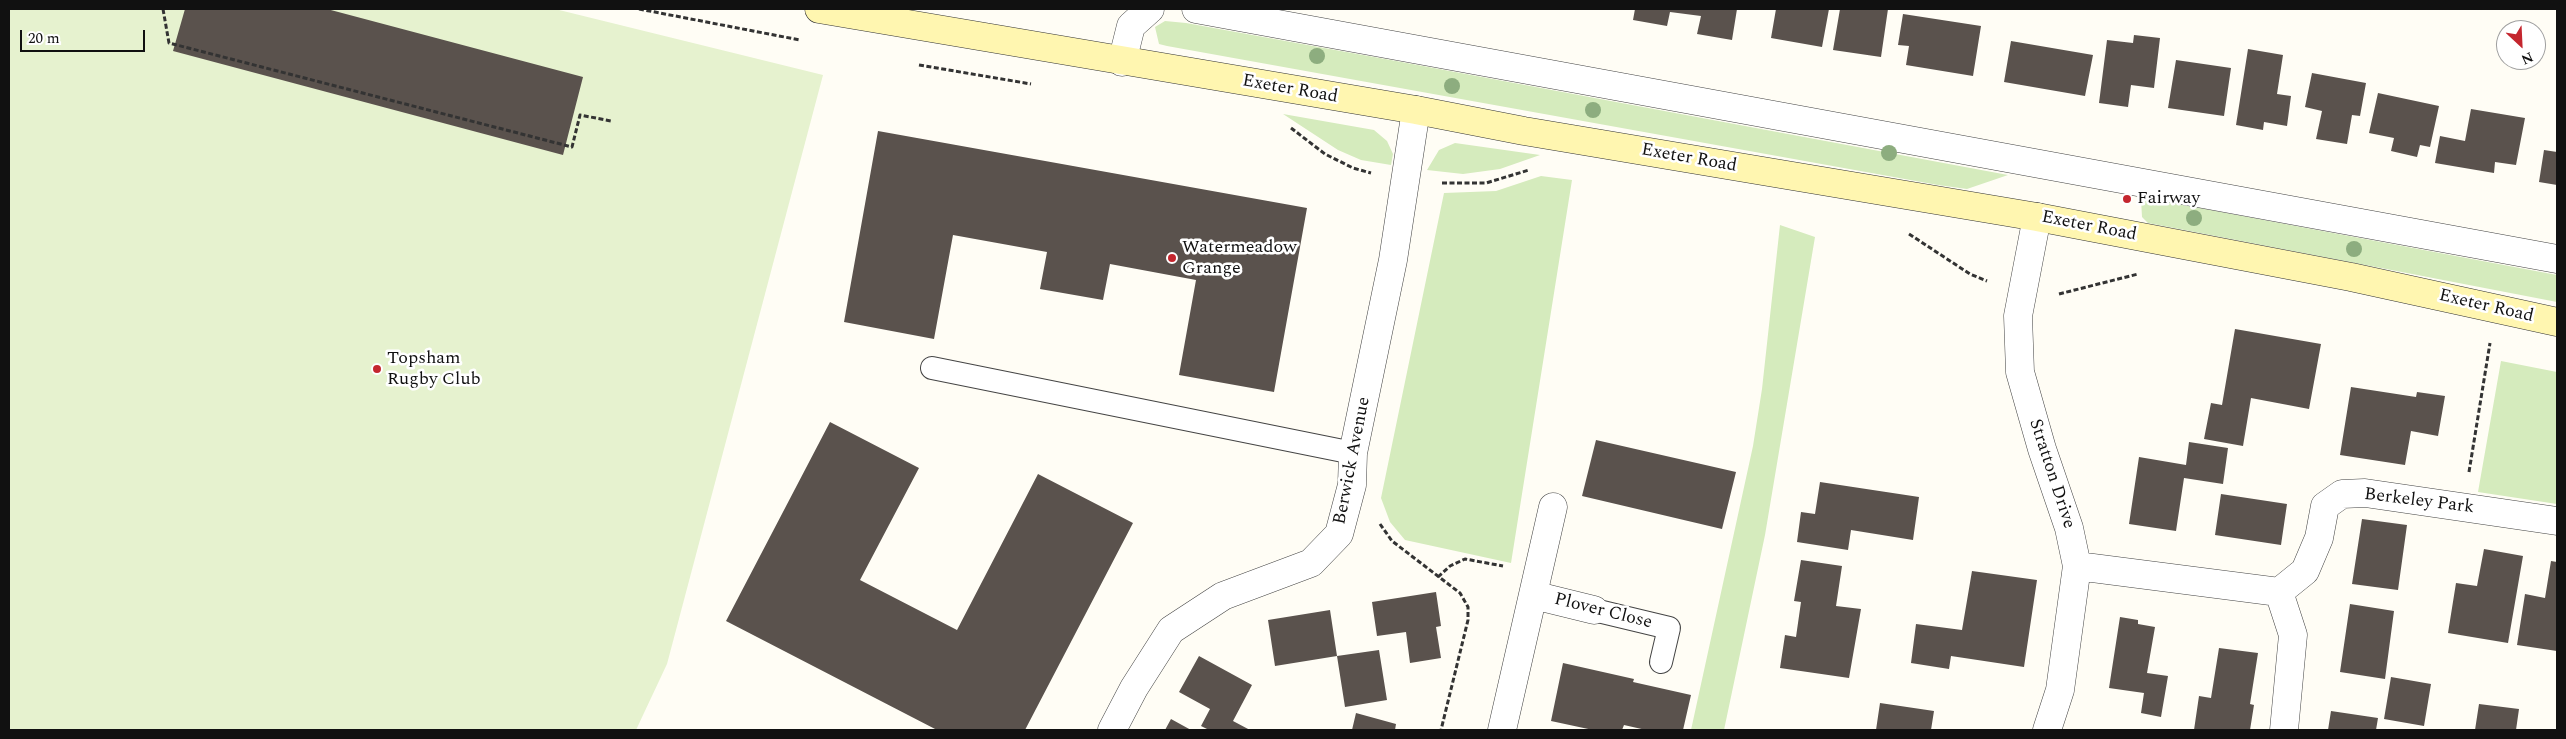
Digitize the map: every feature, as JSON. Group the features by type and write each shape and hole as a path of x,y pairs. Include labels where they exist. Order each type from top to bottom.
{"street":[{"name":"Exeter Road","path":"819,9 1122,62 1416,110 1524,131 2037,216 2351,277 2557,322"},
{"path":"1122,62 1132,26 1150,9"},
{"path":"1196,9 2557,259"},
{"name":"Berwick Avenue","path":"1112,730 1134,688 1172,630 1223,596 1311,563 1339,534 1352,485 1353,453 1393,260 1407,179 1416,110"},
{"name":"Stratton Drive","path":"2037,216 2018,316 2020,372 2042,450 2069,528 2077,566 2060,690 2047,730"},
{"name":"Berkeley Park","path":"2279,592 2305,571 2319,538 2325,506 2342,494 2365,493 2557,521"},
{"name":"Plover Close","path":"1502,730 1553,507"},
{"path":"2077,566 2279,592 2293,635 2284,730"},
{"name":"Plover Close","path":"1535,585 1594,610"}],"lane":[{"path":"932,368 1353,453"},
{"name":"Plover Close","path":"1594,610 1669,628 1660,662"}],"path":[{"path":"163,9 169,43 572,147 580,115 611,121"},
{"path":"639,9 794,39"},
{"path":"1292,128 1325,154 1353,168 1435,184 1486,183 1530,170"},
{"path":"1905,233 1970,274 1998,286 2023,291 2060,294 2142,273"},
{"path":"2464,507 2491,337"},
{"path":"1377,520 1392,541 1460,593 1468,606 1468,620 1441,730"},
{"path":"1438,576 1450,566 1465,559 1535,585"}],"green space":[{"name":"Topsham Rugby Club","path":"9,9 555,9 823,75 667,664 636,730 9,730"},
{"path":"1165,21 1186,23 1396,61 2008,175 1967,189 1938,185 1167,46 1159,44 1155,27"},
{"path":"1283,114 1374,130 1387,141 1393,154 1391,165 1361,160 1338,150"},
{"path":"1455,143 1540,155 1500,169 1463,174 1427,170 1439,150"},
{"path":"1541,176 1572,180 1511,563 1405,540 1390,522 1381,498 1444,193 1496,191"},
{"path":"2141,199 2157,200 2557,275 2557,302 2148,223 2142,217"},
{"path":"1780,225 1815,237 1765,535 1724,730 1691,730 1753,446 1762,389"},
{"path":"2501,361 2557,372 2557,504 2478,492"}],"building":[{"path":"185,9 327,9 583,77 563,155 173,51"},
{"path":"1635,9 1737,9 1732,40 1697,34 1701,16 1670,12 1667,26 1633,20"},
{"path":"1776,9 1829,9 1822,47 1771,38"},
{"path":"1840,9 1888,9 1881,57 1833,50"},
{"path":"1903,14 1981,26 1973,76 1906,65 1909,46 1898,45"},
{"path":"2134,35 2160,38 2154,88 2131,85 2128,107 2099,103 2107,40 2133,43"},
{"path":"2011,41 2093,55 2085,96 2004,82"},
{"path":"2248,49 2283,55 2277,94 2291,96 2287,126 2264,122 2263,130 2236,125"},
{"path":"2176,60 2231,68 2224,116 2168,108"},
{"path":"2312,73 2366,83 2360,116 2352,115 2347,144 2316,139 2322,111 2305,107"},
{"path":"2378,93 2439,106 2430,147 2420,145 2417,157 2391,151 2394,138 2369,133"},
{"path":"2471,109 2525,118 2516,165 2495,162 2494,173 2435,163 2440,136 2465,141"},
{"name":"Watermeadow Grange","path":"878,131 1307,208 1274,392 1179,375 1196,280 1110,264 1103,300 1040,289 1047,252 953,235 934,339 844,322"},
{"path":"2544,150 2557,152 2557,185 2539,182"},
{"path":"2235,329 2321,344 2309,409 2251,398 2243,446 2204,439 2211,403 2222,405"},
{"path":"2351,387 2416,397 2417,392 2445,396 2438,436 2411,431 2405,465 2340,455"},
{"path":"830,422 919,468 860,580 957,630 1038,474 1133,523 1025,730 937,730 726,621"},
{"path":"1596,440 1736,472 1722,529 1582,496"},
{"path":"2189,442 2228,448 2223,484 2184,478 2176,531 2129,524 2139,457 2186,465"},
{"path":"1820,482 1919,497 1913,540 1851,530 1848,550 1797,542 1801,512 1815,514"},
{"path":"2221,494 2287,504 2281,545 2215,535"},
{"path":"2362,519 2407,525 2398,590 2352,584"},
{"path":"2484,549 2523,556 2508,643 2448,633 2456,583 2477,586"},
{"path":"1801,560 1842,566 1836,606 1861,609 1849,678 1780,668 1785,635 1796,637 1801,602 1794,601"},
{"path":"2551,561 2557,562 2557,651 2517,645 2525,594 2545,598"},
{"path":"1972,571 2037,580 2024,667 1951,656 1949,669 1911,663 1916,624 1962,630"},
{"path":"1436,592 1441,626 1436,627 1441,658 1410,663 1406,632 1377,636 1372,602"},
{"path":"2350,604 2394,611 2385,679 2340,672"},
{"path":"1330,610 1337,656 1275,666 1268,620"},
{"path":"2120,617 2138,620 2138,624 2155,627 2147,673 2168,676 2161,717 2141,713 2144,693 2109,688"},
{"path":"2219,648 2258,653 2250,704 2254,705 2250,730 2194,730 2199,696 2211,698"},
{"path":"1379,650 1387,700 1345,707 1337,656"},
{"path":"1199,656 1252,685 1233,721 1250,730 1209,730 1201,726 1210,709 1179,692"},
{"path":"1563,663 1634,679 1633,682 1691,695 1683,730 1646,730 1624,725 1622,730 1593,730 1551,721"},
{"path":"2391,677 2431,684 2424,726 2384,719"},
{"path":"1880,703 1934,711 1931,730 1876,730"},
{"path":"2479,704 2519,709 2516,730 2475,730"},
{"path":"2331,711 2378,718 2376,730 2328,730"},
{"path":"1356,713 1396,724 1395,730 1352,730"},
{"path":"1171,719 1191,730 1165,730"}],"place":[{"name":"Fairway","path":"2127,199"},
{"name":"Watermeadow Grange","path":"1172,258"},
{"name":"Topsham Rugby Club","path":"377,369"}]}
